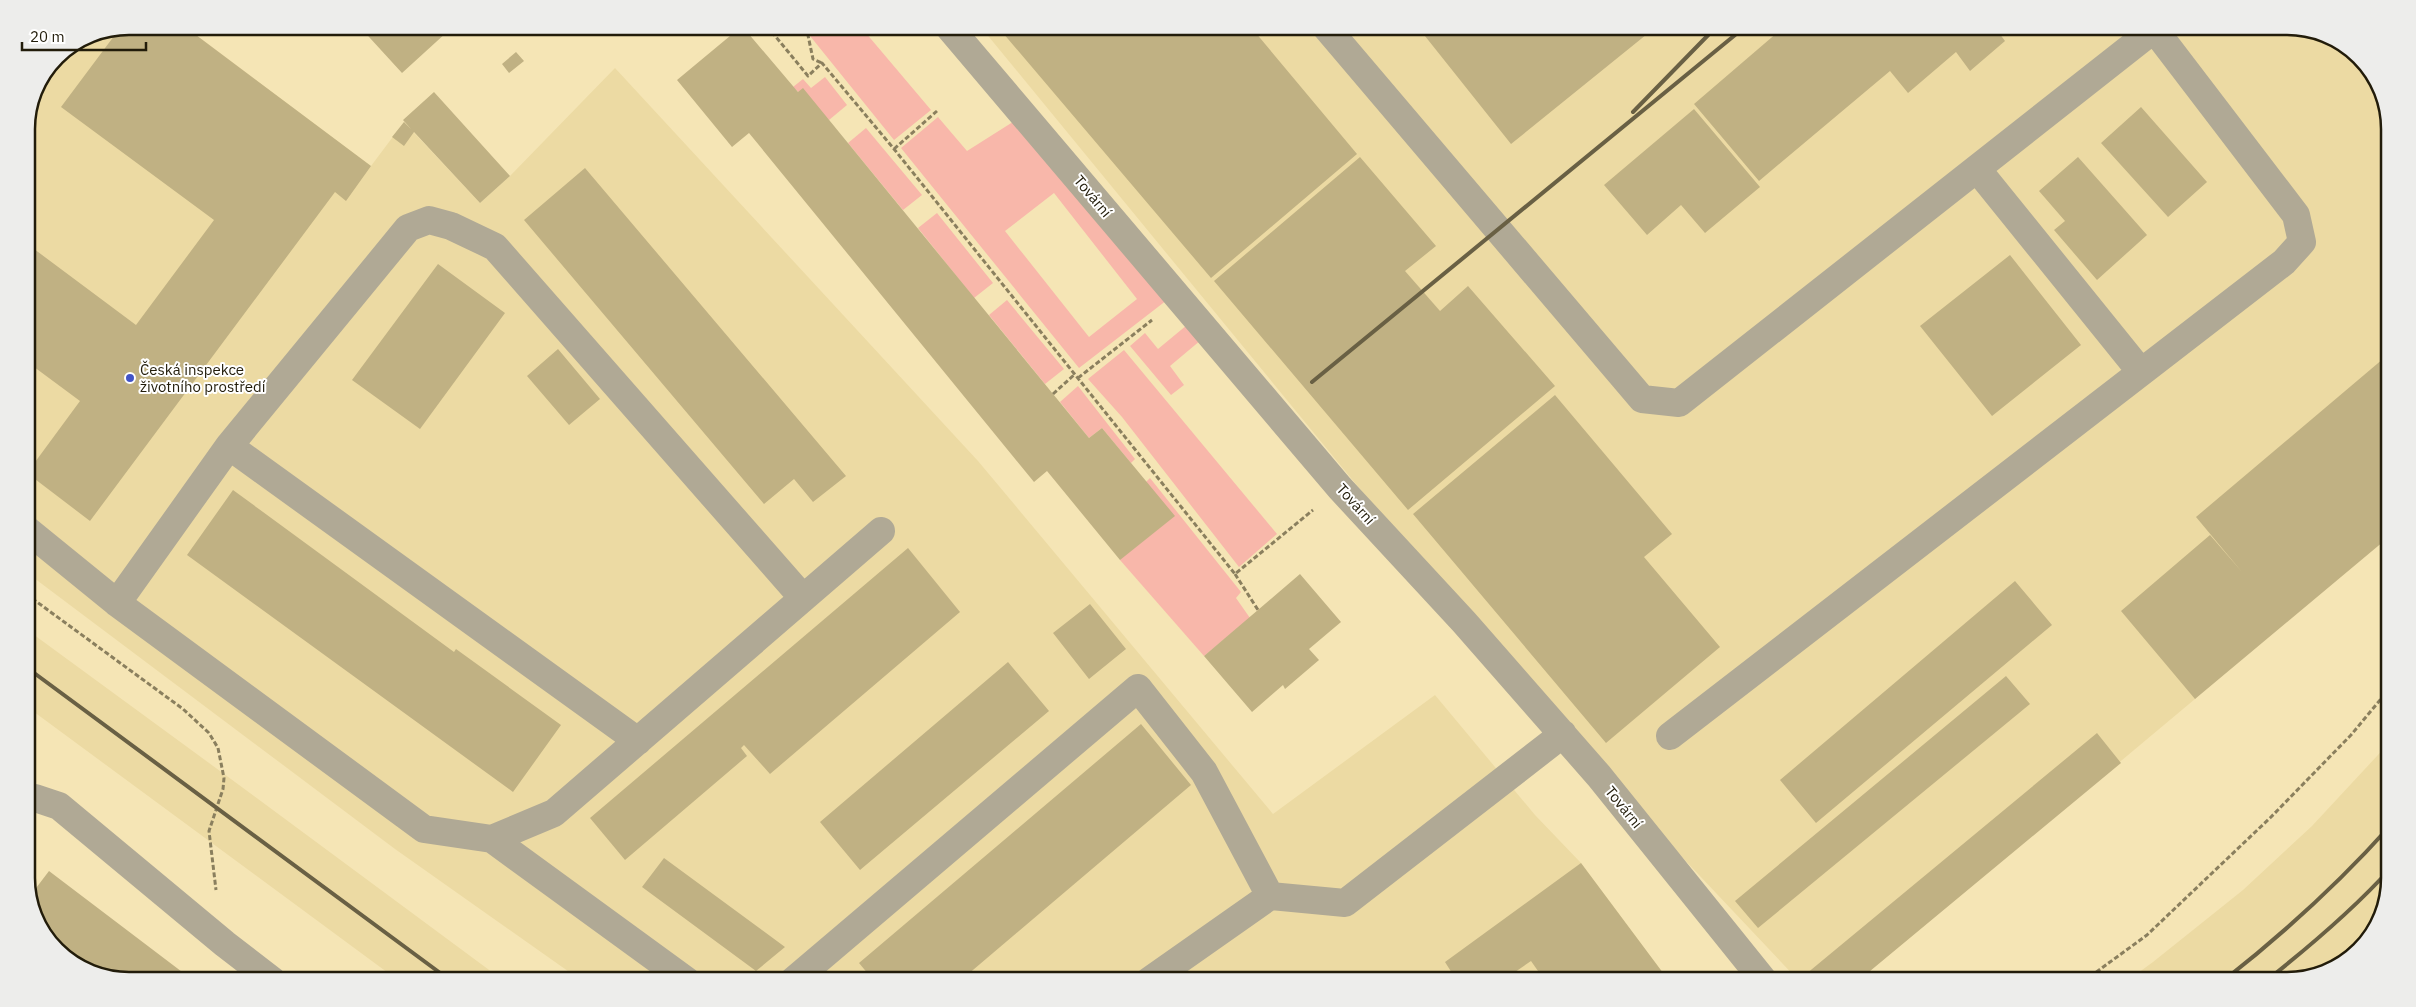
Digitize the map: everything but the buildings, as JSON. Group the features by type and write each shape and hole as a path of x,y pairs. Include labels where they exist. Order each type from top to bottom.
{"street":[{"name":"Tovární","path":"956,35 1340,488 1464,622 1563,734 1757,972"},
{"path":"1333,35 1642,399 1679,403 2147,35"},
{"path":"1670,736 2284,262 2302,242 2296,214 2161,35"},
{"path":"1978,169 2141,372"},
{"path":"116,603 229,446 408,228 429,220 451,226 494,247 803,598"},
{"path":"229,446 638,740"},
{"path":"492,838 554,813 881,531"},
{"path":"35,537 116,603 424,829 492,838 675,972"},
{"path":"804,972 1138,688 1204,772 1270,896"},
{"path":"1162,972 1270,896 1345,904 1563,734"},
{"path":"35,798 59,806 261,972"}],"path":[{"path":"774,35 808,76 822,63"},
{"path":"808,35 813,59 822,63 894,149 1235,574 1258,610"},
{"path":"894,149 937,110"},
{"path":"1078,378 1157,316"},
{"path":"1053,394 1075,374"},
{"path":"1235,574 1318,506"},
{"path":"35,601 183,709 209,733 218,748 223,764 223,789 209,831 225,944"},
{"path":"2096,972 2147,934 2271,817 2351,735 2381,699"}],"shaded area":[{"path":"123,35 196,35 371,166 404,122 480,203 510,176 615,68 978,461 1273,814 1435,695 1535,815 1581,863 1662,972 569,972 395,849 35,579 35,123 38,104 54,72 72,54 93,42"},
{"path":"809,35 868,35 931,110 894,140"},
{"path":"987,35 2293,35 2323,42 2344,54 2362,72 2374,93 2381,123 2381,492 2195,699 1869,972 1791,972 1529,695"},
{"path":"825,77 847,105 829,120 793,87 803,79 811,88"},
{"path":"938,117 967,151 1016,120 1167,300 1079,368 901,148","holes":["1054,193 1137,299 1089,337 1005,231"]},
{"path":"866,128 922,195 903,210 848,143"},
{"path":"937,213 993,283 974,298 918,228"},
{"path":"1007,300 1064,369 1045,384 989,315"},
{"path":"1187,325 1201,340 1170,366 1184,385 1171,395 1130,346 1145,333 1158,349"},
{"path":"1124,350 1277,534 1239,567 1122,417 1088,379"},
{"path":"1078,386 1135,459 1131,463 1102,428 1089,438 1060,402"},
{"path":"1150,478 1241,592 1236,598 1250,618 1204,656 1120,560 1146,482"},
{"path":"35,636 492,972 387,972 35,713"},
{"path":"2381,752 2380,891 2374,914 2362,935 2349,949 2329,962 2312,969 2300,971 2139,972 2243,890 2312,826"}],"railway":[{"path":"1633,112 1708,35"},
{"path":"1312,382 1735,35"},
{"path":"35,674 439,972"},
{"path":"2234,972 2310,907 2351,868 2381,836"},
{"path":"2277,972 2330,928 2381,878"}],"place":[{"name":"Česká inspekce životního prostředí","path":"130,378"}]}
